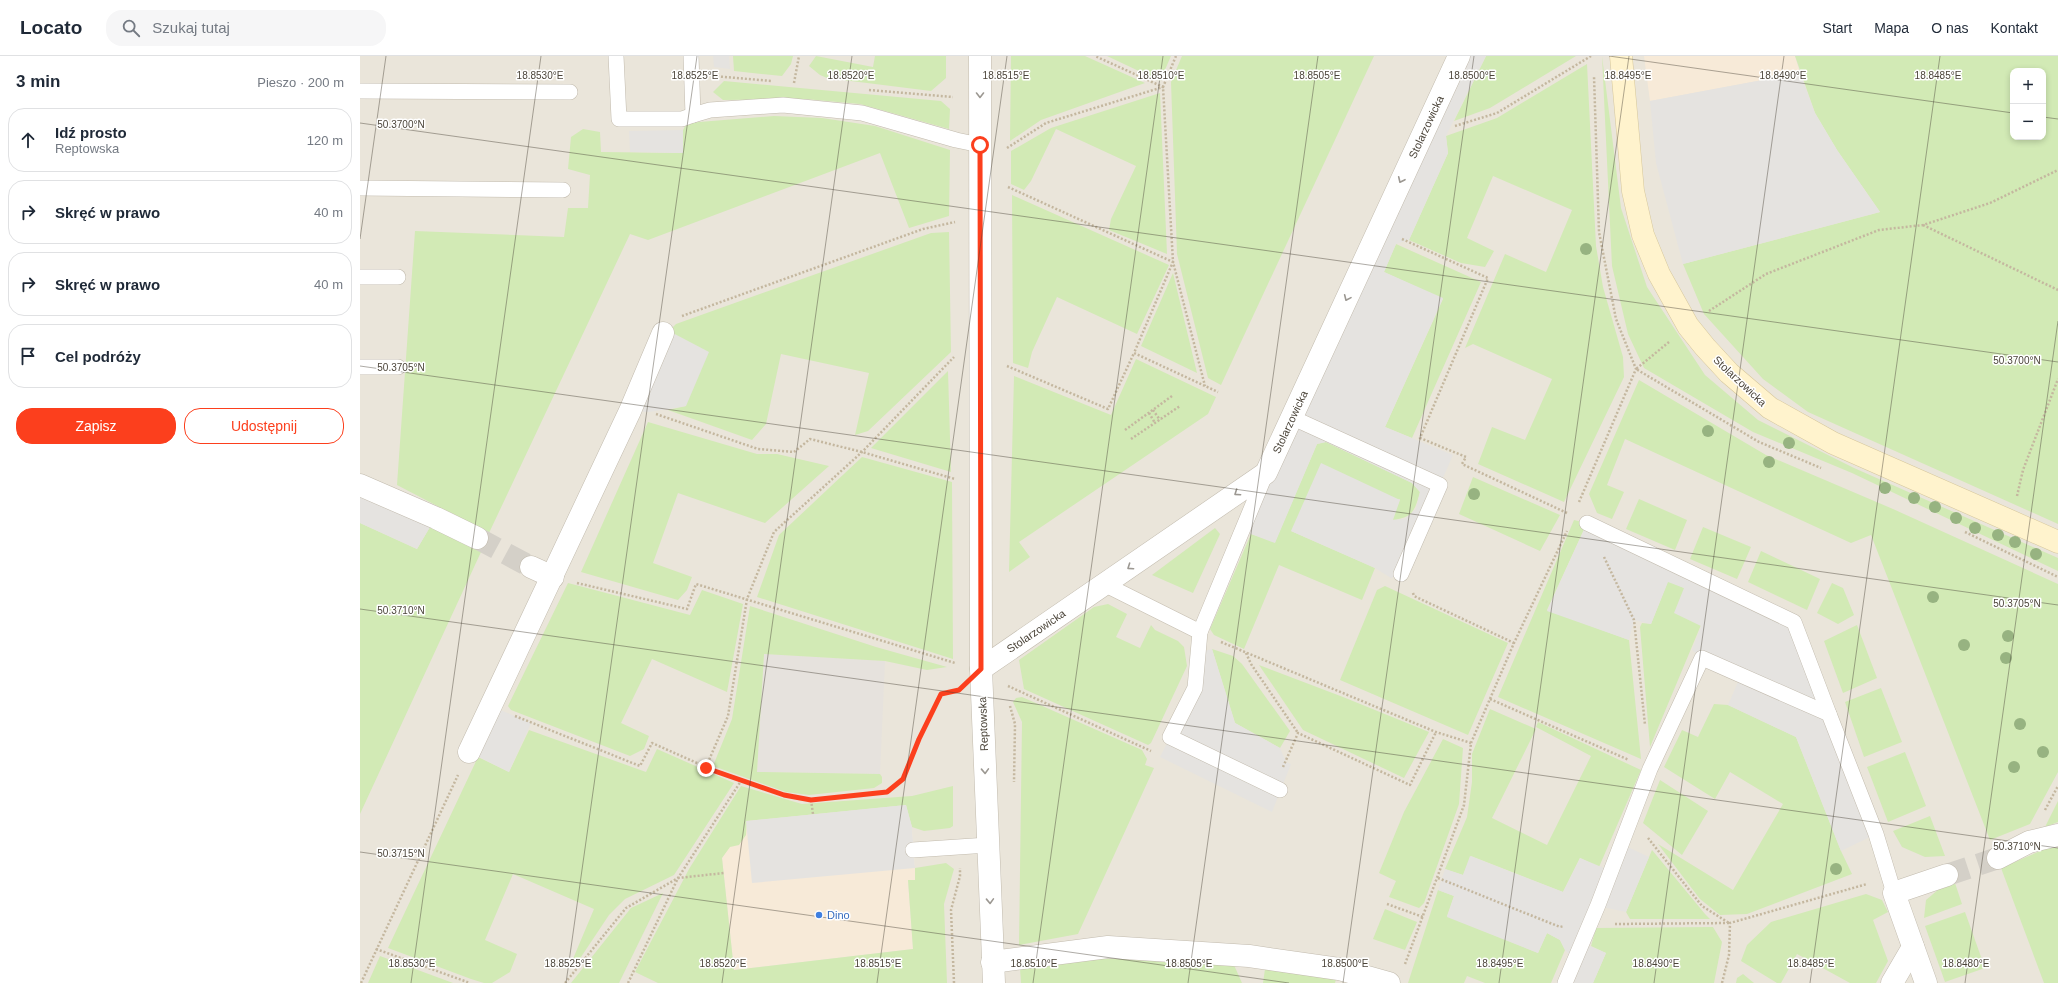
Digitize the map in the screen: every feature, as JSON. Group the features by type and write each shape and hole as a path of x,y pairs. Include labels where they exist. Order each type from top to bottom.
{"street":[{"name":"Reptowska","path":"980,56 981,669 993,973"},
{"name":"Stolarzowicka","path":"981,669 1266,473 1378,228 1459,56"},
{"name":"Stolarzowicka","path":"1621,56 1633,191 1643,235 1659,274 1688,326 1705,347 1729,373 1770,408 1833,443 2058,542"},
{"path":"468,752 553,577 630,411 663,333"},
{"path":"360,485 436,518 477,538"},
{"path":"531,567 553,577"},
{"path":"1998,858 2029,842 2058,835"},
{"path":"1926,983 1892,885 1947,875"},
{"path":"993,973 1108,947 1249,956 1338,969 1396,975"},
{"path":"1892,983 1913,947"}],"lane":[{"path":"616,56 619,119 682,119 710,110 783,105 862,113 956,140 980,145"},
{"path":"691,56 693,115"},
{"path":"360,91 570,92"},
{"path":"360,188 563,190"},
{"path":"360,278 398,278"},
{"path":"360,367 398,367"},
{"path":"1292,418 1440,485 1401,574"},
{"path":"1266,473 1200,632 1195,688 1170,737 1276,788"},
{"path":"1587,523 1794,622 1876,834 1892,885"},
{"path":"1104,584 1200,632"},
{"path":"1565,983 1598,906 1650,769 1702,658 1829,714"},
{"path":"913,850 988,845"}],"path":[{"path":"793,83 799,56"},
{"path":"1095,56 1164,87"},
{"path":"1176,56 1164,87 1173,262 1205,386"},
{"path":"1422,136 1497,113 1591,56"},
{"path":"1396,975 1423,917 1464,805 1471,743 1514,643 1573,516 1636,369 1616,319 1599,232 1594,71"},
{"path":"1007,148 1046,123 1164,87"},
{"path":"1688,326 1766,274 1879,230 1923,224 1990,203 2058,170"},
{"path":"1008,187 1173,262"},
{"path":"663,333 666,321 923,229 956,222"},
{"path":"1923,224 2058,290"},
{"path":"1378,228 1488,278 1420,438 1466,457 1462,464 1587,523 1634,620 1646,730"},
{"path":"1006,366 1108,409 1173,262"},
{"path":"1134,353 1218,392"},
{"path":"706,768 728,716 747,599 774,532 862,452 957,354"},
{"path":"2013,522 2023,470 2058,379"},
{"path":"1126,430 1172,396"},
{"path":"1131,439 1180,406"},
{"path":"1153,410 1160,420"},
{"path":"630,411 649,412 758,449 794,452 810,439 862,452 956,479"},
{"path":"1149,413 1155,423"},
{"path":"1401,574 1414,596 1514,643"},
{"path":"553,577 687,609 696,584 958,664"},
{"path":"1200,632 1246,653 1436,732 1471,743"},
{"path":"1246,653 1251,664 1298,733 1410,785 1436,732"},
{"path":"491,706 640,766 652,743 706,768 741,781 784,795 811,800 887,792 903,779 919,739 941,694 959,690 981,669"},
{"path":"1005,685 1156,753 1170,737"},
{"path":"1490,699 1650,769"},
{"path":"1276,788 1298,733"},
{"path":"360,983 468,752"},
{"path":"628,983 678,878 741,781"},
{"path":"811,800 814,814"},
{"path":"1631,817 1702,906 1730,923 1892,885"},
{"path":"565,983 626,908 678,878 724,872"},
{"path":"1438,878 1446,882"},
{"path":"1387,904 1423,917"},
{"path":"1722,983 1729,954 1730,923"},
{"path":"376,949 470,983"}],"shaded area":[{"path":"360,56 2058,56 2058,983 360,983"},
{"path":"713,56 729,56 730,69 714,67"},
{"path":"1459,56 1486,56 1446,136 1448,153 1409,240 1396,244 1384,272 1443,298 1385,427 1453,455 1401,574 1391,578 1375,568 1291,531 1321,463 1400,500 1393,520 1405,519 1416,509 1420,492 1412,483 1326,442 1317,444 1275,543 1251,534 1246,525"},
{"path":"1644,56 1795,56 1800,73 1650,101"},
{"path":"1800,73 1815,113 1837,150 1880,212 1683,264 1656,163 1650,101"},
{"path":"683,130 683,153 630,152 629,131"},
{"path":"669,331 709,352 686,406 649,412 630,411"},
{"path":"360,495 430,527 417,549 360,523"},
{"path":"1587,523 1794,622 1876,834 1841,851 1796,737 1728,705 1741,675 1702,658 1692,650 1701,626 1674,613 1684,588 1668,582 1651,624 1634,620 1629,640 1547,611"},
{"path":"1212,649 1235,723 1280,748 1286,762 1291,764 1272,812 1160,757 1195,688 1197,653"},
{"path":"764,654 885,661 880,774 757,772"},
{"path":"491,706 531,723 509,772 469,752"},
{"path":"906,805 912,827 915,868 752,883 746,821"},
{"path":"908,817 912,827 915,868 915,880 908,881 913,949 734,970 722,858 746,821"},
{"path":"1621,844 1649,857 1626,912 1598,906 1582,943 1606,953 1593,983 1565,983 1575,961 1565,950 1560,940 1547,933 1538,953 1447,917 1454,896 1438,890 1445,869 1463,875 1470,856 1563,892 1580,858 1611,871"}],"green space":[{"path":"733,56 793,56 791,64 782,76 734,71"},
{"path":"816,56 873,67 875,56 946,56 946,78 931,91 827,78 820,75 809,66"},
{"path":"1011,56 1085,56 1145,83 1041,120 1010,141"},
{"path":"1107,56 1171,56 1160,81"},
{"path":"1182,56 1374,56 1221,385 1208,378 1177,254 1171,82"},
{"path":"1486,56 1576,56 1490,108 1454,121"},
{"path":"1602,56 1621,208 1647,287 1705,375 1758,420 1854,468 2058,558 2058,571 1852,473 1753,432 1644,368 1628,334 1612,266"},
{"path":"1795,56 2058,56 2058,524 1808,412 1763,379 1704,314 1683,264 1880,212 1837,150 1815,113"},
{"path":"1587,64 1596,246 1603,287 1623,357 1624,377 1564,502 1478,464 1492,427 1525,440 1552,379 1473,344 1465,348 1505,254 1546,272 1572,210 1493,176 1467,238 1494,251 1485,267 1461,263 1409,240 1448,153 1446,136 1497,118"},
{"path":"724,81 941,101 950,109 949,129 860,104 805,99 723,100 713,92"},
{"path":"1160,93 1167,254 1109,230 1111,219 1136,166 1056,129 1031,181 1024,190 1011,184 1011,151 1051,128"},
{"path":"774,116 822,118 875,126 950,150 949,216 909,228 880,153 648,240 630,234 489,533 397,485 415,231 564,237 568,208 588,208 590,175 568,169 571,137 583,129 600,132 601,152 683,153 683,130 687,123"},
{"path":"1012,195 1169,265 1137,334 1057,297 1032,352 1028,368 1013,363"},
{"path":"949,232 951,352 868,431 855,435 869,373 781,354 766,424 752,440 668,410 686,406 669,331 676,324 931,233"},
{"path":"1396,244 1481,282 1412,438 1385,427 1443,299 1384,272"},
{"path":"1173,273 1197,373 1141,346"},
{"path":"1136,359 1216,397 1208,414 1019,542 1030,557 1009,572 1014,376 1111,415"},
{"path":"948,371 951,472 871,448"},
{"path":"1639,380 1766,455 1893,509 2058,584 2058,772 2030,824 1990,840 1871,535 1851,543 1625,439 1607,485 1624,492 1612,519 1597,513 1589,494"},
{"path":"648,422 757,454 777,454 829,466 765,523 678,493 653,563 692,577 687,590 678,600 581,572"},
{"path":"1326,442 1412,483 1420,492 1412,512 1409,515 1399,519 1392,520 1400,499 1291,531 1375,568 1362,600 1279,565 1244,649 1214,635 1210,629 1251,534 1275,542 1317,444"},
{"path":"862,457 952,482 953,659 757,597 779,535"},
{"path":"1473,477 1560,515 1540,551 1459,514"},
{"path":"1639,499 1687,520 1675,550 1626,529"},
{"path":"1574,520 1587,523 1547,610 1629,640 1641,759 1498,697"},
{"path":"360,523 417,549 430,527 481,552 360,814"},
{"path":"1703,527 1751,547 1737,579 1690,559"},
{"path":"1215,528 1220,534 1193,593 1152,575"},
{"path":"1761,551 1820,579 1807,610 1748,582"},
{"path":"1668,581 1684,588 1701,625 1650,747 1640,627 1642,623 1651,624"},
{"path":"568,583 690,615 702,590 743,604 727,692 652,659 621,723 649,736 644,749 630,756 511,710 508,706"},
{"path":"1832,583 1843,588 1854,615 1838,624 1817,613"},
{"path":"1385,586 1508,643 1468,735 1340,680 1377,590"},
{"path":"1108,604 1127,614 1116,637 1140,648 1151,625 1155,630 1178,641 1184,647 1187,666 1151,743 1148,745 1024,689 1019,660 1094,607"},
{"path":"750,606 876,647 947,667 927,670 885,661 764,654 757,772 880,774 882,777 882,783 874,788 809,795 786,792 713,766 732,719"},
{"path":"1857,625 1877,678 1843,693 1824,641"},
{"path":"1212,649 1233,656 1242,664 1290,731 1280,748 1235,723"},
{"path":"1259,665 1429,732 1404,778 1303,730"},
{"path":"1881,688 1902,742 1864,757 1845,702"},
{"path":"1022,697 1142,750 1147,759 1145,765 1154,768 1078,934 1019,945 1022,722 1013,702 1016,698"},
{"path":"1714,704 1728,705 1796,737 1841,851 1852,874 1747,914 1720,915 1700,899 1658,844 1733,890 1783,804 1730,772 1715,799 1664,767 1682,730 1698,737"},
{"path":"1490,709 1536,729 1492,818 1547,845 1591,756 1536,727 1538,722 1641,770 1599,867 1580,858 1563,892 1471,856 1463,875 1445,869 1467,817 1472,782 1472,754"},
{"path":"529,730 646,772 657,749 734,783 674,875 625,899 609,915 579,960 570,966 594,909 513,874 485,940 517,954 510,972 492,983 484,983 471,979 388,948 478,757 509,772"},
{"path":"1443,739 1463,748 1459,804 1424,903 1419,908 1389,897 1396,881 1379,873 1404,812"},
{"path":"1905,752 1926,806 1888,822 1867,767"},
{"path":"1660,780 1708,811 1682,855 1643,823"},
{"path":"741,786 802,804 912,796 953,786 953,826 950,828 924,831 912,827 906,805 747,821 746,835 739,845 730,847 722,858 734,970 913,949 908,880 915,880 915,868 946,863 954,869 944,904 947,983 658,983 635,972 689,869"},
{"path":"2058,801 2058,822 2045,827"},
{"path":"1930,816 1945,856 1925,857 1902,847 1893,831"},
{"path":"2047,848 2058,848 2058,983 2044,983 2001,868"},
{"path":"1652,850 1710,919 1630,919 1626,912"},
{"path":"1955,883 1962,904 1924,918 1926,900 1939,889"},
{"path":"1438,890 1454,896 1447,916 1538,953 1547,933 1560,940 1565,950 1551,983 1485,983 1467,976 1464,983 1408,983"},
{"path":"663,893 619,983 571,983 631,908"},
{"path":"1866,894 1882,900 1888,912 1873,920 1888,961 1876,983 1850,983 1797,954 1781,983 1777,983 1741,961 1747,945 1771,922"},
{"path":"1385,909 1417,922 1405,950 1373,939"},
{"path":"1965,912 1985,968 1945,982 1925,926"},
{"path":"1713,927 1722,942 1714,983 1593,983 1606,953 1591,946 1596,928"},
{"path":"1123,954 1234,965 1242,983 1021,983 1020,968"},
{"path":"380,956 453,983 368,983"},
{"path":"1265,969 1336,979 1335,983 1263,983"},
{"path":"1743,974 1754,983 1736,983 1737,978"}],"tunnel":[{"path":"477,538 531,567"},
{"path":"1947,875 1998,858"}],"place":[{"name":"Dino","path":"819,915"}],"route":[{"path":"706,768 784,795 811,800 887,792 903,779 919,739 941,694 959,690 981,669 980,145"}]}
